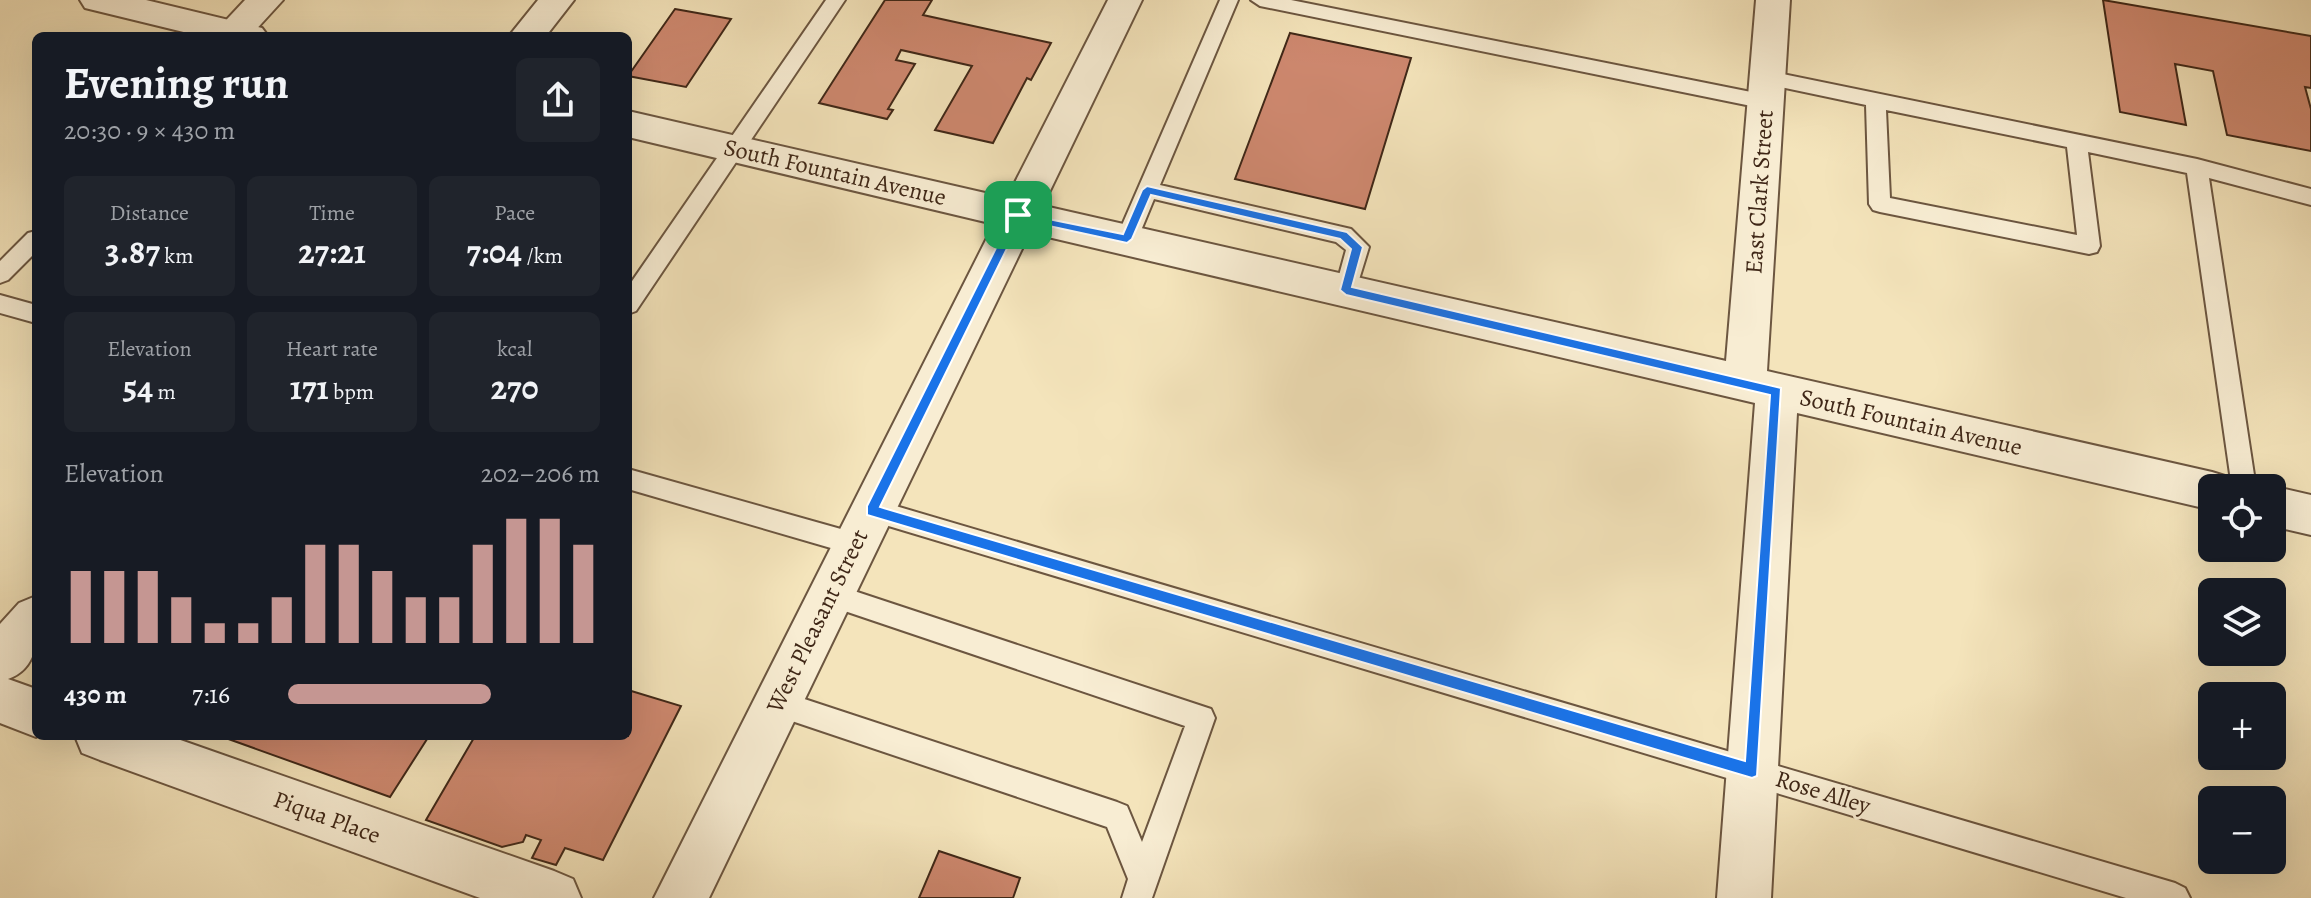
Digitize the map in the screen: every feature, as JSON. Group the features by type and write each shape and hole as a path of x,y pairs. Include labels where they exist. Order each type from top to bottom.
{"street":[{"path":"97,0 226,32"},
{"path":"240,32 266,0"},
{"path":"530,32 557,0"},
{"name":"West Pleasant Street","path":"681,898 1125,0"},
{"name":"East Clark Street","path":"1744,898 1752,770 1767,90 1773,0"},
{"name":"South Fountain Avenue","path":"632,125 2198,488"},
{"path":"2286,509 2311,515"},
{"path":"0,660 32,623"},
{"path":"0,700 32,712"},
{"name":"Piqua Place","path":"111,740 554,898"}],"lane":[{"path":"632,299 836,0"},
{"path":"1127,239 1229,0"},
{"path":"1260,0 1767,90 1876,100 2197,167 2311,197"},
{"path":"1876,100 1880,204 2089,246 2077,142"},
{"path":"2197,167 2242,474"},
{"path":"1147,190 1343,235 1358,247 1346,290"},
{"path":"0,274 32,243"},
{"path":"0,304 32,313"},
{"name":"Rose Alley","path":"632,480 864,527 1752,770 2175,898"},
{"path":"830,595 1201,718 1140,888"},
{"path":"777,703 1117,816 1140,888"}],"building":[{"path":"885,0 932,0 923,15 1051,43 1031,80 1027,78 993,143 935,130 972,66 901,50 896,60 915,64 888,109 893,110 887,119 819,103"},
{"path":"2103,0 2311,36 2311,88 2305,87 2311,109 2311,151 2227,135 2213,71 2175,64 2186,125 2120,112"},
{"path":"675,9 731,19 686,87 632,77 632,70"},
{"path":"1290,33 1411,58 1365,209 1235,179"},
{"path":"632,691 681,706 603,860 565,848 556,865 532,858 541,840 526,835 523,842 502,847 426,820 473,740 632,740"},
{"path":"231,740 426,740 390,797"},
{"path":"939,851 1020,878 1013,898 919,898"}],"route":[{"path":"1147,190 1343,235 1358,247 1346,290 1777,392 1752,770 872,510 1018,215 1127,239 1147,190"}]}
